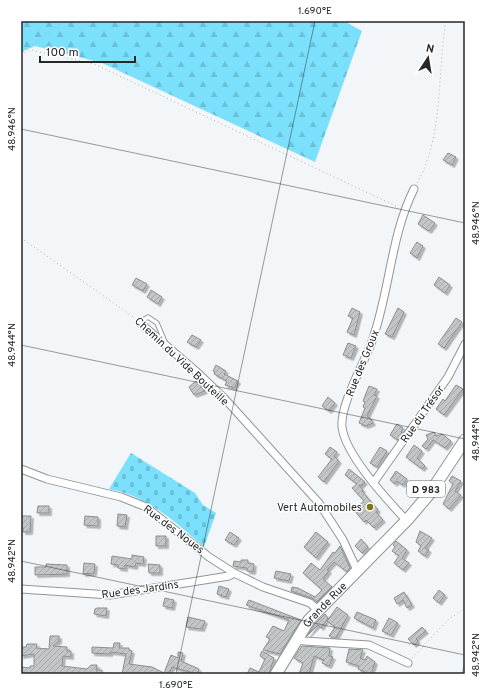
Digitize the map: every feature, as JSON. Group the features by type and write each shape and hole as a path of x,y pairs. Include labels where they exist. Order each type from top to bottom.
{"main road":[{"name":"Grande Rue","path":"405,519 440,471 465,433"},
{"name":"Grande Rue","path":"276,674 296,639 318,610 430,493 465,440"}],"street":[{"name":"Rue des Groux","path":"405,519 391,504 352,454 344,437 342,425 347,402 376,327 399,224 414,189"},
{"name":"Chemin du Vide Bouteille","path":"140,323 167,345 224,399 319,503 343,540 357,570"},
{"name":"Rue du Trésor","path":"374,482 448,377 465,344"},
{"name":"Rue des Noues","path":"21,469 54,481 121,497 146,507 204,552 234,573 263,587 310,603 318,610"},
{"name":"Rue des Jardins","path":"21,589 110,596 229,576 234,573"},
{"path":"296,639 304,641 369,645 408,663"}],"lane":[{"path":"140,323 148,317 157,323 167,345"}],"path":[{"path":"22,53 62,21"},
{"path":"414,189 422,174 435,125 446,21"},
{"path":"22,53 31,50 94,64 404,210"},
{"name":"Chemin du Vide Bouteille","path":"21,238 140,323"},
{"path":"408,663 441,626 465,608"}],"green space":[{"path":"21,21 344,21 362,31 315,162 102,63 35,46 21,52"},
{"path":"131,453 195,493 203,505 216,513 204,547 160,511 136,497 109,489"}],"building":[{"path":"448,153 456,157 452,165 443,160"},
{"path":"423,215 435,223 429,231 418,224"},
{"path":"417,242 423,246 417,258 410,253"},
{"path":"439,277 450,285 445,293 434,285"},
{"path":"136,278 147,284 143,291 132,285"},
{"path":"151,290 162,297 158,304 147,297"},
{"path":"352,308 360,312 354,335 347,332 353,318 348,316"},
{"path":"398,308 404,312 392,337 385,334"},
{"path":"456,318 462,322 444,348 438,344"},
{"path":"192,335 201,340 196,347 187,342"},
{"path":"348,343 356,346 351,358 343,355"},
{"path":"216,365 226,371 224,374 238,381 234,388 225,385 227,381 214,374 215,372 213,371"},
{"path":"196,381 205,391 194,395 189,387"},
{"path":"456,385 463,389 444,415 436,409 443,399 445,401"},
{"path":"369,386 377,389 374,395 377,396 367,416 373,423 366,426 359,423 365,408 363,407 365,402 363,401"},
{"path":"328,397 335,403 329,411 322,406"},
{"path":"397,424 403,428 398,440 390,435"},
{"path":"434,432 436,436 442,434 451,441 445,448 433,440 426,449 422,446 428,439 426,435"},
{"path":"414,445 422,451 417,458 425,466 422,469 406,457"},
{"path":"330,447 337,452 334,456 339,461 324,482 318,477 332,459 325,454"},
{"path":"380,447 387,451 377,467 370,463"},
{"path":"349,469 365,482 361,486 359,485 363,490 362,491 378,510 376,512 383,520 374,528 366,520 364,522 354,510 364,501 352,488 357,484 345,475"},
{"path":"396,471 407,479 402,485 397,481 395,484 390,480"},
{"path":"452,476 461,481 455,491 461,495 449,509 443,504 453,484 449,481"},
{"path":"38,506 49,506 49,513 37,513"},
{"path":"118,514 127,515 125,527 117,526"},
{"path":"21,516 31,516 30,532 23,532 23,528 21,528"},
{"path":"85,516 98,517 98,526 84,525"},
{"path":"420,531 432,538 425,548 429,550 425,556 418,551 421,546 416,542"},
{"path":"230,532 239,538 234,545 225,540"},
{"path":"316,532 328,542 316,558 304,547"},
{"path":"156,536 166,536 166,546 156,546"},
{"path":"361,539 368,547 362,553 355,546"},
{"path":"396,541 407,550 402,558 409,563 403,570 394,563 399,556 392,551 395,547 393,545"},
{"path":"340,546 350,568 347,572 334,562 327,570 329,571 323,579 332,587 317,602 312,598 291,591 292,587 298,588 315,597 322,590 303,573 311,563 320,570 333,552 335,553"},
{"path":"132,555 144,557 143,564 136,563 135,567 125,565 125,569 118,568 118,565 111,564 112,556 132,559"},
{"path":"241,560 248,560 248,563 254,564 253,572 247,571 247,568 233,566 234,561 241,562"},
{"path":"84,563 95,564 94,573 83,574"},
{"path":"46,564 67,565 67,574 35,575 35,567 46,567"},
{"path":"148,564 160,565 160,573 149,573"},
{"path":"276,571 291,574 289,581 274,578"},
{"path":"219,586 229,589 226,597 217,594"},
{"path":"439,590 445,595 439,603 433,598"},
{"path":"404,592 412,605 407,608 403,600 397,604 394,598"},
{"path":"165,598 174,600 172,608 163,606"},
{"path":"249,600 301,620 280,654 263,650 270,639 266,637 273,626 284,631 289,620 246,605"},
{"path":"337,607 348,615 336,638 333,638 329,636 335,627 327,621"},
{"path":"107,608 106,616 94,614 95,609"},
{"path":"357,612 376,620 373,628 354,618"},
{"path":"325,614 328,618 321,628 318,625 307,636 315,624"},
{"path":"188,617 205,621 202,629 186,627"},
{"path":"389,618 398,623 391,635 382,631"},
{"path":"422,627 426,631 416,639 418,641 414,645 408,639"},
{"path":"50,636 59,636 59,641 53,646 67,647 67,651 71,651 71,657 63,656 62,666 87,669 91,665 97,665 96,670 102,670 102,674 21,673 21,667 30,668 30,666 34,666 34,654 21,656 21,647 26,647 27,644 37,644 36,648 49,649"},
{"path":"114,643 120,643 119,648 129,648 129,650 132,651 129,664 152,667 164,673 171,655 178,658 178,652 183,653 181,661 199,669 197,674 172,667 169,674 122,674 126,654 111,652 110,654 92,653 92,647 113,648"},
{"path":"302,646 330,648 329,656 333,657 329,666 322,663 324,660 314,656 309,674 299,674 303,663 294,658"},
{"path":"349,649 363,650 360,658 365,660 367,656 375,662 371,674 365,674 365,672 358,669 359,666 346,662"},
{"path":"262,651 274,658 269,674 247,674 250,668 259,672 265,659 260,656"}],"waterway":[{"path":"462,674 465,664"}],"place":[{"name":"Vert Automobiles","path":"370,507"}]}
